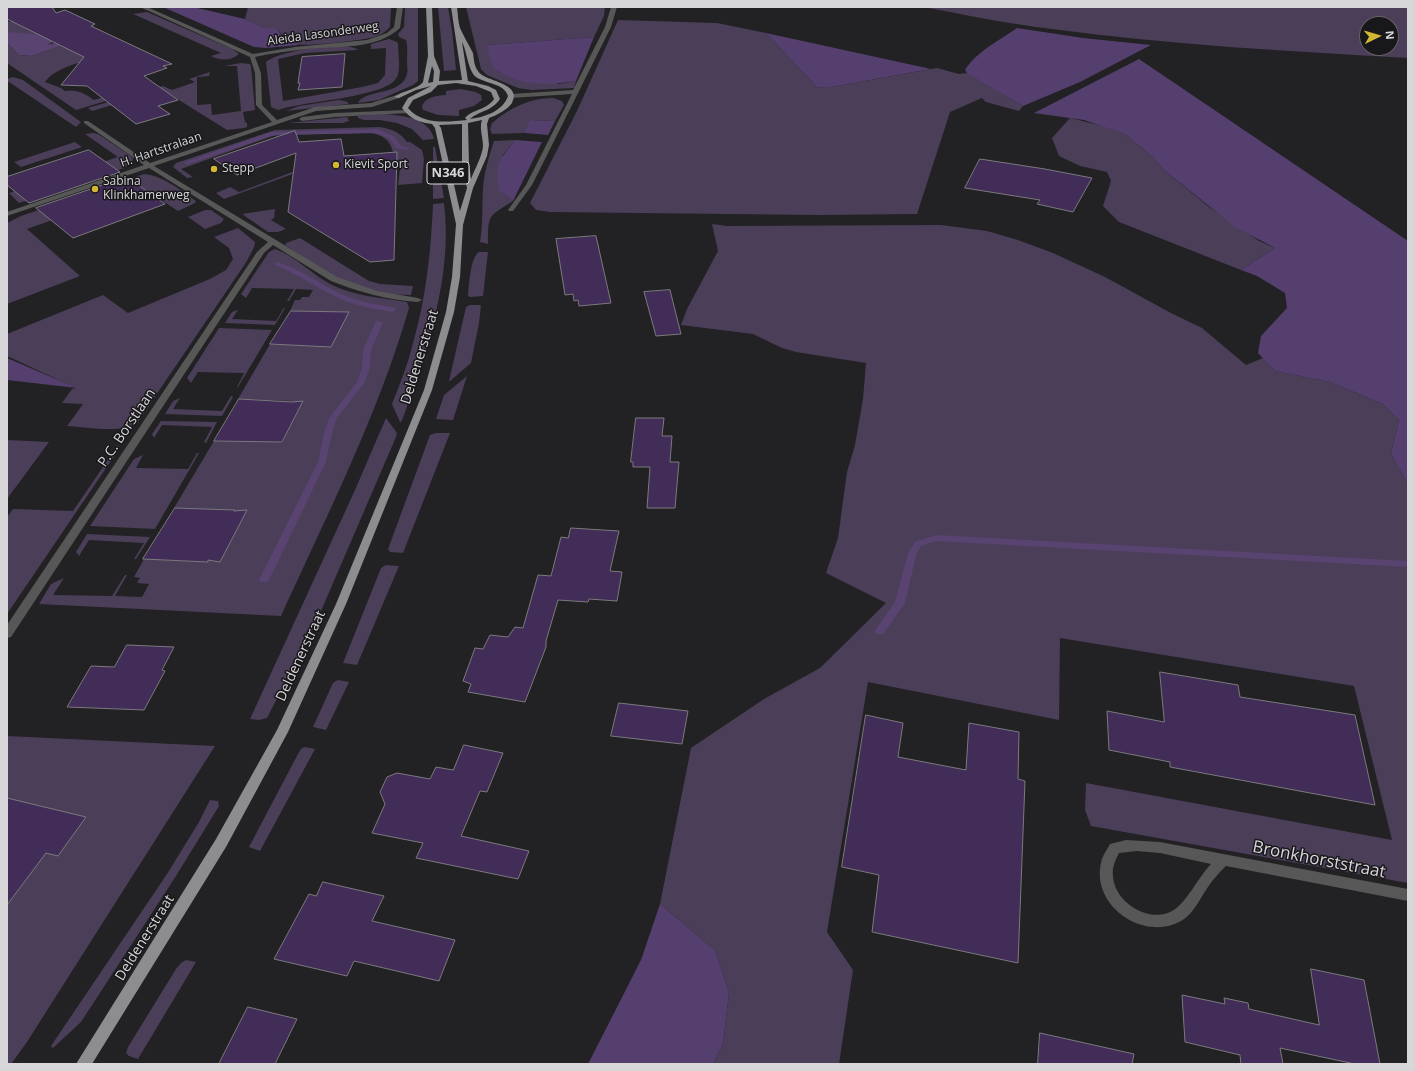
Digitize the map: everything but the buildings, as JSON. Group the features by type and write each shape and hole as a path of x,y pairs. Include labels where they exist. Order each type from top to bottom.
{"main road":[{"path":"423,86 426,82 431,56 429,7"},
{"path":"454,7 465,83"},
{"path":"431,56 437,71 436,84 434,88 417,94 406,102 406,112 418,119 434,123 465,122 486,118 506,108 510,102 510,96 507,88 480,77 474,72 471,56 457,27"},
{"path":"397,97 423,86 465,83 486,87 496,94 510,96"},
{"path":"465,122 472,114 483,111 494,104 497,99 496,94"},
{"name":"Deldenerstraat","path":"83,1064 162,941 221,843 282,732 341,604 428,390 450,312 456,277 459,225 470,188 484,156 486,145 484,124 486,118"},
{"name":"Deldenerstraat","path":"465,122 467,141 466,178 470,188"},
{"name":"Deldenerstraat","path":"434,123 438,128 459,225"}],"street":[{"path":"143,7 252,56 255,60 258,77 259,104 276,122"},
{"name":"Aleida Lasonderweg","path":"252,56 308,47 364,41 386,35 398,28 400,7"},
{"path":"511,210 529,185 608,27 614,7"},
{"path":"510,96 575,92"},
{"name":"H. Hartstralaan","path":"7,214 315,109 372,105 397,97"},
{"name":"H. Hartstralaan","path":"276,122 316,117 406,112"},
{"path":"86,122 150,166 273,241 310,266 334,279 358,289 384,296 418,300"},
{"name":"P.C. Borstlaan","path":"7,634 261,252 273,241"},
{"name":"Bronkhorststraat","path":"1224,860 1208,876 1185,908 1176,916 1164,920 1150,921 1136,918 1126,910 1110,890 1105,874 1107,860 1115,848 1128,845 1143,846 1224,860 1408,895"}],"shaded area":[{"path":"163,7 193,7 245,19 265,28 276,28 283,37 299,45 266,48 254,47"},
{"path":"248,7 391,7 390,27 381,34 368,38 323,44 302,45 285,38 276,28 265,28 245,19"},
{"path":"405,7 418,7 418,81 413,85 379,100 358,103 367,96 391,89 404,81 407,74 407,45 406,40 399,37 398,34 404,27"},
{"path":"438,7 448,7 456,70 444,71"},
{"path":"466,7 605,7 604,16 594,37 487,45 559,84 576,81 574,88 531,90 518,88 487,75 481,69"},
{"path":"923,7 1408,7 1408,58 1372,56 1399,56 1399,16 1359,16 1359,55 1230,47 1096,35 1004,22"},
{"path":"147,12 232,49 239,54 229,59 214,58 211,56 221,53 133,14"},
{"path":"40,16 44,35 7,33 7,22"},
{"path":"618,20 717,23 766,33 817,87 826,88 937,68 959,74 967,73 1023,106 1019,111 986,102 982,98 950,112 917,214 819,215 550,212 536,210 530,203 577,111"},
{"path":"1017,28 1083,38 1151,45 1080,82 1023,106 968,74 965,70 982,52"},
{"path":"12,32 44,35 53,42 47,45 55,43 61,46 31,56 19,55 7,43 7,33"},
{"path":"766,33 931,69 826,88 817,87"},
{"path":"594,37 576,81 546,84 525,82 506,76 492,65 487,45"},
{"path":"389,39 397,42 398,44 399,68 395,80 386,86 358,95 278,110 271,107 266,62 284,54 312,48 340,46 351,47 358,50 305,53 278,59 283,101 362,87 378,83 385,75 386,48 371,49 371,44"},
{"path":"73,42 104,57 64,68 50,76 45,82 65,91 80,92 94,100 133,88 148,88 76,110 7,63 7,43 19,55 31,56"},
{"path":"1139,59 1408,241 1408,484 1391,454 1399,420 1383,404 1330,382 1275,371 1258,353 1261,336 1287,308 1285,293 1257,276 1241,270 1275,248 1235,227 1164,170 1153,157 1125,134 1084,120 1034,113"},
{"path":"241,63 250,64 251,66 255,110 243,112 245,122 247,123 247,127 244,128 227,130 163,90 92,111 88,108 163,86 172,90 195,82 189,79 210,72 209,76 197,77 197,105 211,104 212,115 241,111 237,66 224,66"},
{"path":"13,77 23,80 81,122 76,127 9,82 7,83 7,79"},
{"path":"460,89 476,92 481,95 482,100 474,106 459,110 459,116 438,115 423,110 422,106 429,98 446,95 446,91"},
{"path":"544,98 553,98 562,101 564,105 555,121 531,120 524,133 492,134 490,129 492,123 513,108"},
{"path":"339,100 348,102 348,104 286,111 299,106"},
{"path":"383,114 398,115 421,122 427,126 434,139 423,140 412,129 397,123 380,120 364,120 358,118 358,116"},
{"path":"347,117 349,121 343,123 288,123"},
{"path":"1070,118 1107,127 1125,134 1153,157 1164,170 1209,207 1259,241 1275,248 1241,270 1119,222 1103,206 1111,181 1107,172 1080,166 1059,156 1052,138"},
{"path":"530,120 555,121 548,135 524,133"},
{"path":"379,127 395,132 402,136 407,142 410,142 422,150 424,159 422,183 398,185 400,169 396,169 397,152 393,152 390,144 385,138 370,133 275,135 181,169 193,177 187,178 173,167 176,163 275,130"},
{"path":"85,134 98,134 132,157 133,159 131,163 124,168 19,203 9,193 118,157"},
{"path":"515,140 503,155 500,192 513,201 491,217 488,227 488,244 480,242 484,183 487,165 494,141"},
{"path":"515,140 542,142 513,201 500,192 497,170 501,159"},
{"path":"75,142 82,147 21,167 14,162"},
{"path":"433,147 435,147 444,198 433,199"},
{"path":"306,167 298,172 224,199 216,193 230,187 239,192"},
{"path":"144,174 151,175 172,184 196,201 195,203 178,211 143,188 27,229 80,276 7,304 7,223 21,216"},
{"path":"444,203 446,230 445,258 436,312 421,366 403,418 400,422 392,404 409,359 425,292 433,204"},
{"path":"275,209 274,218 271,220 286,229 278,232 268,232 242,214"},
{"path":"205,210 211,210 224,219 221,223 205,229 188,217"},
{"path":"712,224 727,226 941,225 987,231 1018,240 1053,253 1105,277 1202,328 1246,365 1263,358 1275,371 1330,382 1383,404 1399,420 1391,454 1408,484 1408,883 1091,826 1085,810 1086,783 1392,840 1354,686 1060,638 1059,720 868,682 827,932 853,970 839,1064 713,1064 723,1044 729,993 715,950 660,904 691,748 764,699 820,668 886,603 826,573 838,538 847,472 855,445 863,399 866,363 796,352 782,348 753,334 681,325 687,309 718,251"},
{"path":"238,228 255,242 247,261 137,423 122,428 113,429 67,426 83,404 62,403 72,389 76,388 7,356 7,334 103,295 128,313 210,279 226,270 233,259 229,248 214,237"},
{"path":"300,238 369,281 380,284 413,286 411,295 380,293 367,290 330,274 285,245 286,243"},
{"path":"275,249 290,256 325,281 341,289 378,298 407,302 409,308 367,426 334,502 281,616 39,604 51,584 64,578 53,595 112,596 125,575 127,575 115,596 142,597 149,584 137,583 140,578 134,577 144,559 207,562 210,557 221,558 218,562 220,562 247,510 233,514 234,510 174,508 214,441 270,442 272,439 282,439 280,442 282,443 303,401 300,404 290,404 292,401 238,399 270,344 320,346 341,329 338,312 290,311 295,300 300,300 302,297 309,297 313,290 296,289 289,301 287,301 294,289 252,288 246,298 241,294 269,252"},
{"path":"479,252 488,252 483,296 470,297 468,296 470,272 476,255"},
{"path":"470,305 481,305 471,363 449,381 466,307"},
{"path":"285,308 275,325 225,323 232,312 238,310 232,319 276,321"},
{"path":"219,328 272,330 238,387 244,373 198,372 191,383 187,378"},
{"path":"7,358 77,388 7,380"},
{"path":"467,376 453,420 436,419 444,395"},
{"path":"231,396 233,397 222,416 165,414 173,401 180,398 173,409 222,411"},
{"path":"386,418 397,433 396,437 315,625 267,718 259,720 250,719 355,490"},
{"path":"161,421 217,422 206,443 204,442 212,427 162,425 154,438 152,434"},
{"path":"436,433 450,433 403,553 390,552 388,549 430,435"},
{"path":"7,440 49,442 7,499"},
{"path":"118,445 119,449 7,614 7,517 13,509 73,511"},
{"path":"197,453 199,453 155,529 90,526 134,459 143,455 136,468 188,469"},
{"path":"87,534 150,537 136,559 134,559 144,543 89,540 79,556 76,552"},
{"path":"386,565 399,566 357,665 343,663 381,568"},
{"path":"338,680 349,682 326,730 313,727 333,683"},
{"path":"7,736 215,746 27,1042 11,1064 7,1064"},
{"path":"305,747 315,749 260,851 249,847 299,752"},
{"path":"210,800 218,801 219,806 176,876 81,1022 53,1048 51,1046 167,874 199,822"},
{"path":"660,904 715,950 729,993 723,1044 713,1064 588,1064 641,960"},
{"path":"186,960 196,962 138,1059 129,1056 126,1053 128,1047 176,969"}],"waterway":[{"path":"186,163 271,134 281,133 377,131 391,137 399,147 406,148"},
{"path":"277,264 293,270 344,298 392,310"},
{"path":"264,580 322,462 328,433 333,418 361,382 366,368 367,350 379,323"},
{"path":"880,631 900,603 911,555 918,544 936,538 1408,564"}],"place":[{"name":"Kievit Sport","path":"336,165"},
{"name":"Stepp","path":"214,169"},
{"name":"Sabina Klinkhamerweg","path":"95,189"}]}
